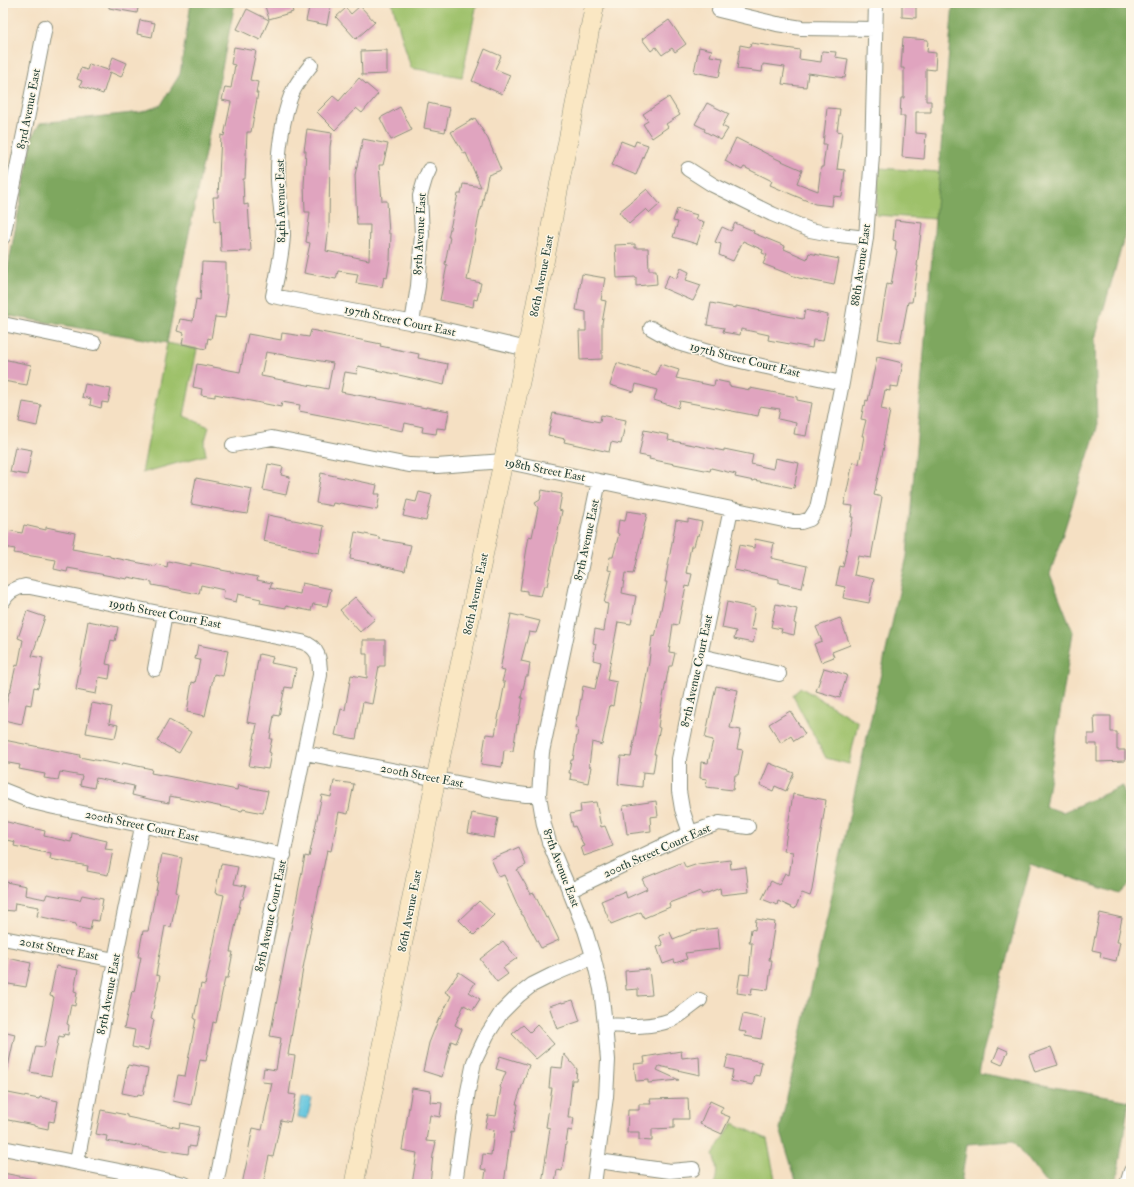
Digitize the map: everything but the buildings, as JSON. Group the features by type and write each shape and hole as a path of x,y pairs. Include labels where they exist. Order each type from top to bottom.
{"street":[{"name":"86th Avenue East","path":"354,1184 436,778 527,349 595,3"},
{"name":"88th Avenue East","path":"808,520 814,514 819,499 842,382 866,238 872,155 876,3"},
{"path":"719,10 777,24 802,28 875,29"},
{"name":"83rd Avenue East","path":"3,237 45,27"},
{"name":"84th Avenue East","path":"273,296 282,250 283,235 278,180 281,141 288,103 299,80 311,64"},
{"path":"688,169 713,185 772,214 810,230 866,238"},
{"name":"85th Avenue East","path":"412,323 418,286 422,234 420,196 429,170"},
{"name":"197th Street Court East","path":"273,296 412,323 527,349"},
{"path":"3,324 94,343"},
{"name":"197th Street Court East","path":"651,328 678,343 728,358 842,382"},
{"name":"198th Street East","path":"233,445 272,438 409,465 437,466 504,461 793,522 808,520"},
{"name":"87th Avenue East","path":"594,1184 606,1097 608,1060 601,989 585,930 549,842 544,825 539,795 542,752 599,481"},
{"name":"87th Avenue Court East","path":"690,833 682,809 679,791 679,759 731,508"},
{"name":"199th Street Court East","path":"3,601 8,593 14,589 25,586 302,642 309,644 314,648"},
{"path":"155,669 166,614"},
{"name":"85th Avenue Court East","path":"216,1184 320,675 318,656 314,648"},
{"path":"700,656 779,674"},
{"name":"200th Street East","path":"305,753 503,792 539,795"},
{"name":"200th Street Court East","path":"3,790 33,802 142,827 284,855"},
{"name":"200th Street Court East","path":"569,891 690,833 719,823 748,827"},
{"name":"85th Avenue East","path":"77,1162 142,827"},
{"name":"201st Street East","path":"3,938 115,960"},
{"path":"455,1184 468,1091 474,1062 487,1035 502,1013 518,996 532,985 593,956"},
{"path":"605,1025 639,1026 673,1020 700,1000"},
{"path":"3,1148 185,1184"},
{"path":"598,1161 670,1171 693,1169"},
{"path":"1127,1184 1131,1171"}],"green space":[{"path":"191,3 235,3 167,343 4,315 3,294 33,135 40,123 142,112 161,105 180,74"},
{"path":"392,3 477,3 462,77 411,68"},
{"path":"953,3 1131,3 1131,214 1095,339 1097,428 1050,574 1073,632 1045,807 1063,812 1123,786 1131,840 1131,883 1120,894 1031,864 979,1073 1129,1101 1117,1177 1113,1184 1047,1184 1014,1141 967,1144 961,1184 797,1184 780,1129 907,556"},
{"path":"879,168 939,172 936,219 876,215"},
{"path":"167,343 197,349 184,416 209,427 204,444 206,455 142,473"},
{"path":"800,687 858,722 849,764 826,758 793,696"},
{"path":"733,1123 767,1139 776,1184 714,1184 716,1170 713,1155"}],"water":[{"path":"302,1097 312,1099 307,1119 298,1117"}]}
